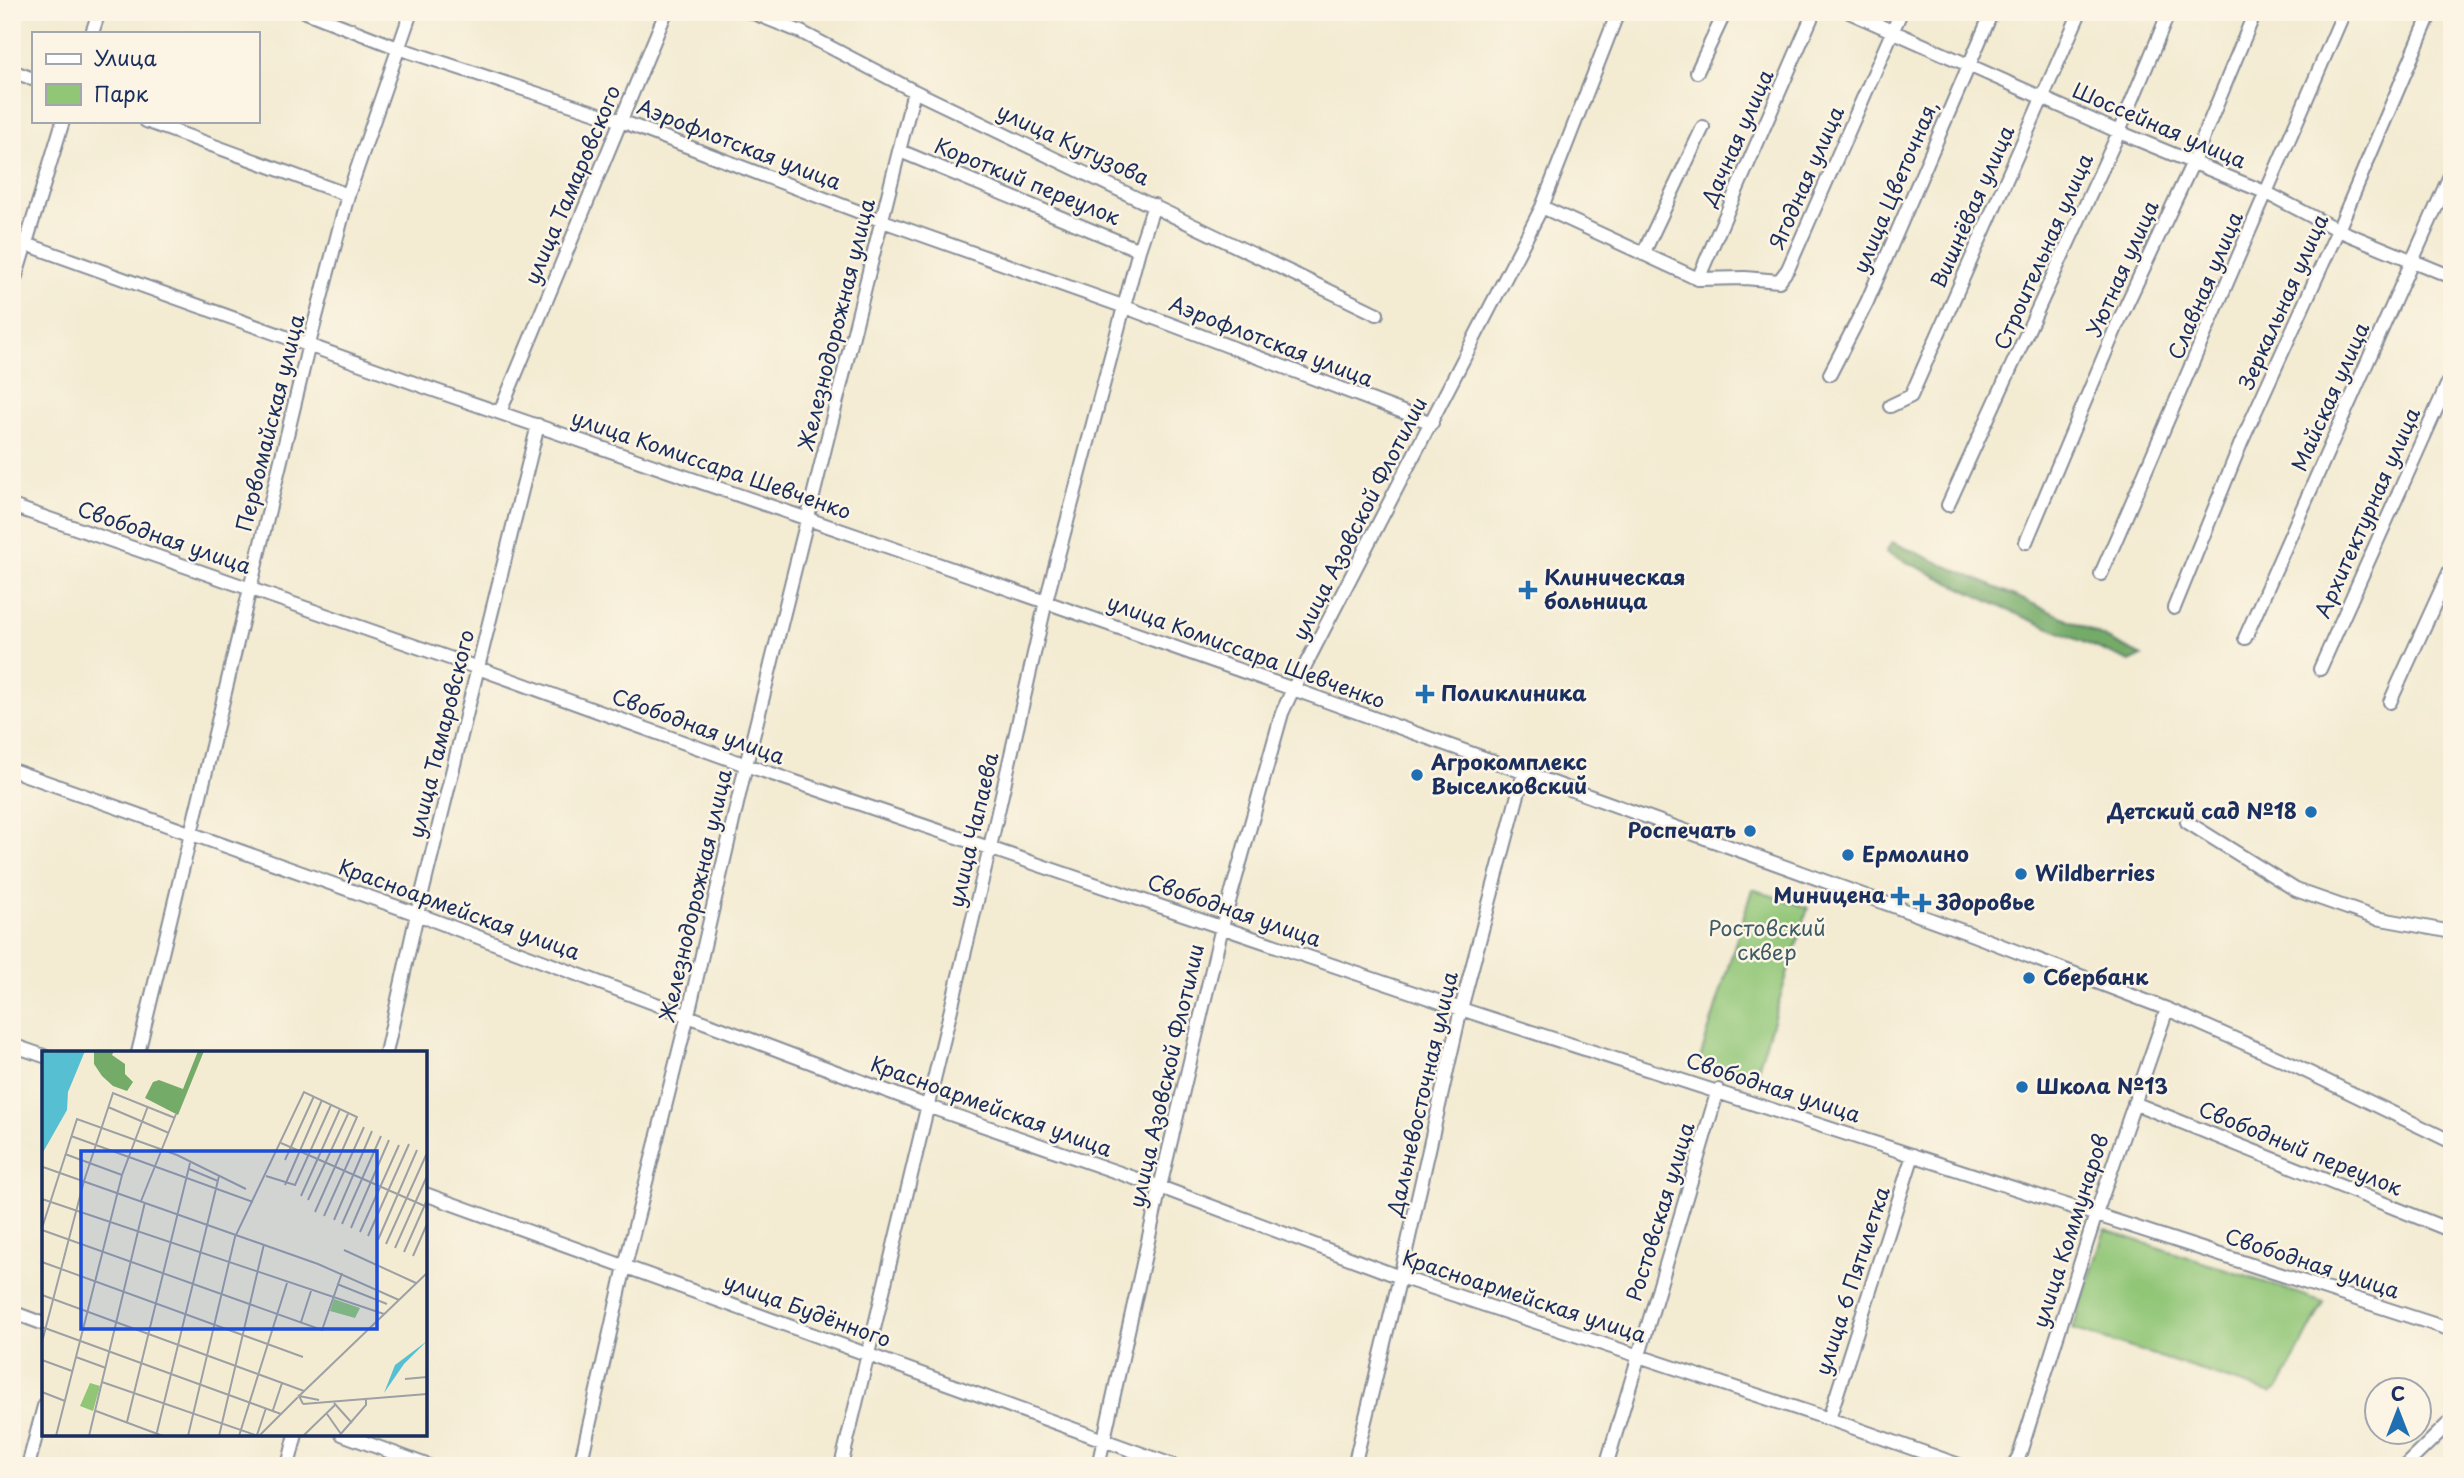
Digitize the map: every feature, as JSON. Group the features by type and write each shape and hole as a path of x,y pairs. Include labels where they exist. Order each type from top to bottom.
{"street":[{"path":"92,32 99,12"},
{"name":"Аэрофлотская улица","path":"306,12 398,48 621,121 1432,423"},
{"name":"Первомайская улица","path":"138,1051 309,344 348,195 411,12"},
{"name":"улица Тамаровского","path":"500,412 666,12"},
{"name":"улица Кутузова","path":"751,12 801,32 914,90 1377,314"},
{"path":"1540,211 1618,12"},
{"path":"1697,72 1725,12"},
{"name":"Дачная улица","path":"1698,279 1814,12"},
{"name":"Шоссейная улица","path":"1849,12 2119,132 2267,193 2338,230 2452,278"},
{"name":"Ягодная улица","path":"1540,211 1698,279 1745,278 1779,281 1788,269 1901,12"},
{"name":"улица Цветочная,","path":"1830,374 1867,302 1992,12"},
{"name":"Вишнёвая улица","path":"1890,406 1911,396 2080,12"},
{"name":"Строительная улица","path":"1948,505 2119,132 2169,12"},
{"name":"Уютная улица","path":"2026,542 2117,326 2193,162 2255,12"},
{"name":"Славная улица","path":"2101,574 2344,12"},
{"name":"Зеркальная улица","path":"2174,608 2241,443 2338,230 2431,12"},
{"path":"12,71 32,79"},
{"name":"Железнодорожная улица","path":"580,1466 625,1266 914,90"},
{"path":"12,289 19,241 63,122"},
{"path":"149,122 348,195"},
{"path":"1643,254 1703,127"},
{"name":"Короткий переулок","path":"900,151 1139,250"},
{"name":"Майская улица","path":"2245,639 2452,171"},
{"name":"улица Чапаева","path":"841,1466 990,848 1046,601 1139,250 1154,205"},
{"name":"улица Азовской Флотилии","path":"1098,1466 1160,1187 1222,927 1283,713 1540,211"},
{"name":"улица Комиссара Шевченко","path":"19,241 425,387 1046,601 1955,928 2167,1009 2287,1062 2452,1142"},
{"name":"Архитектурная улица","path":"2320,669 2452,374"},
{"name":"улица Тамаровского","path":"386,1051 417,914 538,425"},
{"name":"Свободная улица","path":"12,506 747,765 1461,1009 1718,1090 2452,1330"},
{"path":"2390,702 2452,566"},
{"name":"Красноармейская улица","path":"12,770 417,914 927,1106 1160,1187 1400,1277 1829,1419 1962,1466"},
{"name":"Дальневосточная улица","path":"1354,1466 1461,1009 1524,772"},
{"path":"2187,822 2296,890 2376,918 2452,932"},
{"name":"улица Коммунаров","path":"2013,1466 2019,1456 2096,1214 2167,1009"},
{"path":"12,1045 42,1055"},
{"name":"Ростовская улица","path":"1606,1466 1718,1090"},
{"name":"Свободный переулок","path":"2134,1103 2452,1231"},
{"name":"улица 6 Пятилетка","path":"1829,1419 1913,1155"},
{"name":"улица Будённого","path":"427,1195 1175,1466"},
{"path":"12,1312 42,1323"},
{"path":"28,1466 42,1414"},
{"path":"2405,1466 2452,1420"},
{"path":"288,1466 296,1436"},
{"path":"347,1436 429,1466"}],"green space":[{"path":"1892,542 2063,617 2142,656 2130,662 2005,609 1886,552"},
{"name":"Ростовский сквер","path":"1752,889 1808,908 1755,1078 1699,1062"},
{"path":"2105,1230 2324,1302 2279,1388 2271,1393 2073,1329"}],"place":[{"name":"Клиническая больница","path":"1528,590"},
{"name":"Поликлиника","path":"1425,694"},
{"name":"Агрокомплекс Выселковский","path":"1417,775"},
{"name":"Детский сад №18","path":"2311,812"},
{"name":"Роспечать","path":"1750,831"},
{"name":"Ермолино","path":"1848,855"},
{"name":"Wildberries","path":"2021,874"},
{"name":"Миницена","path":"1900,896"},
{"name":"Здоровье","path":"1922,903"},
{"name":"Сбербанк","path":"2029,978"},
{"name":"Школа №13","path":"2022,1087"}]}
